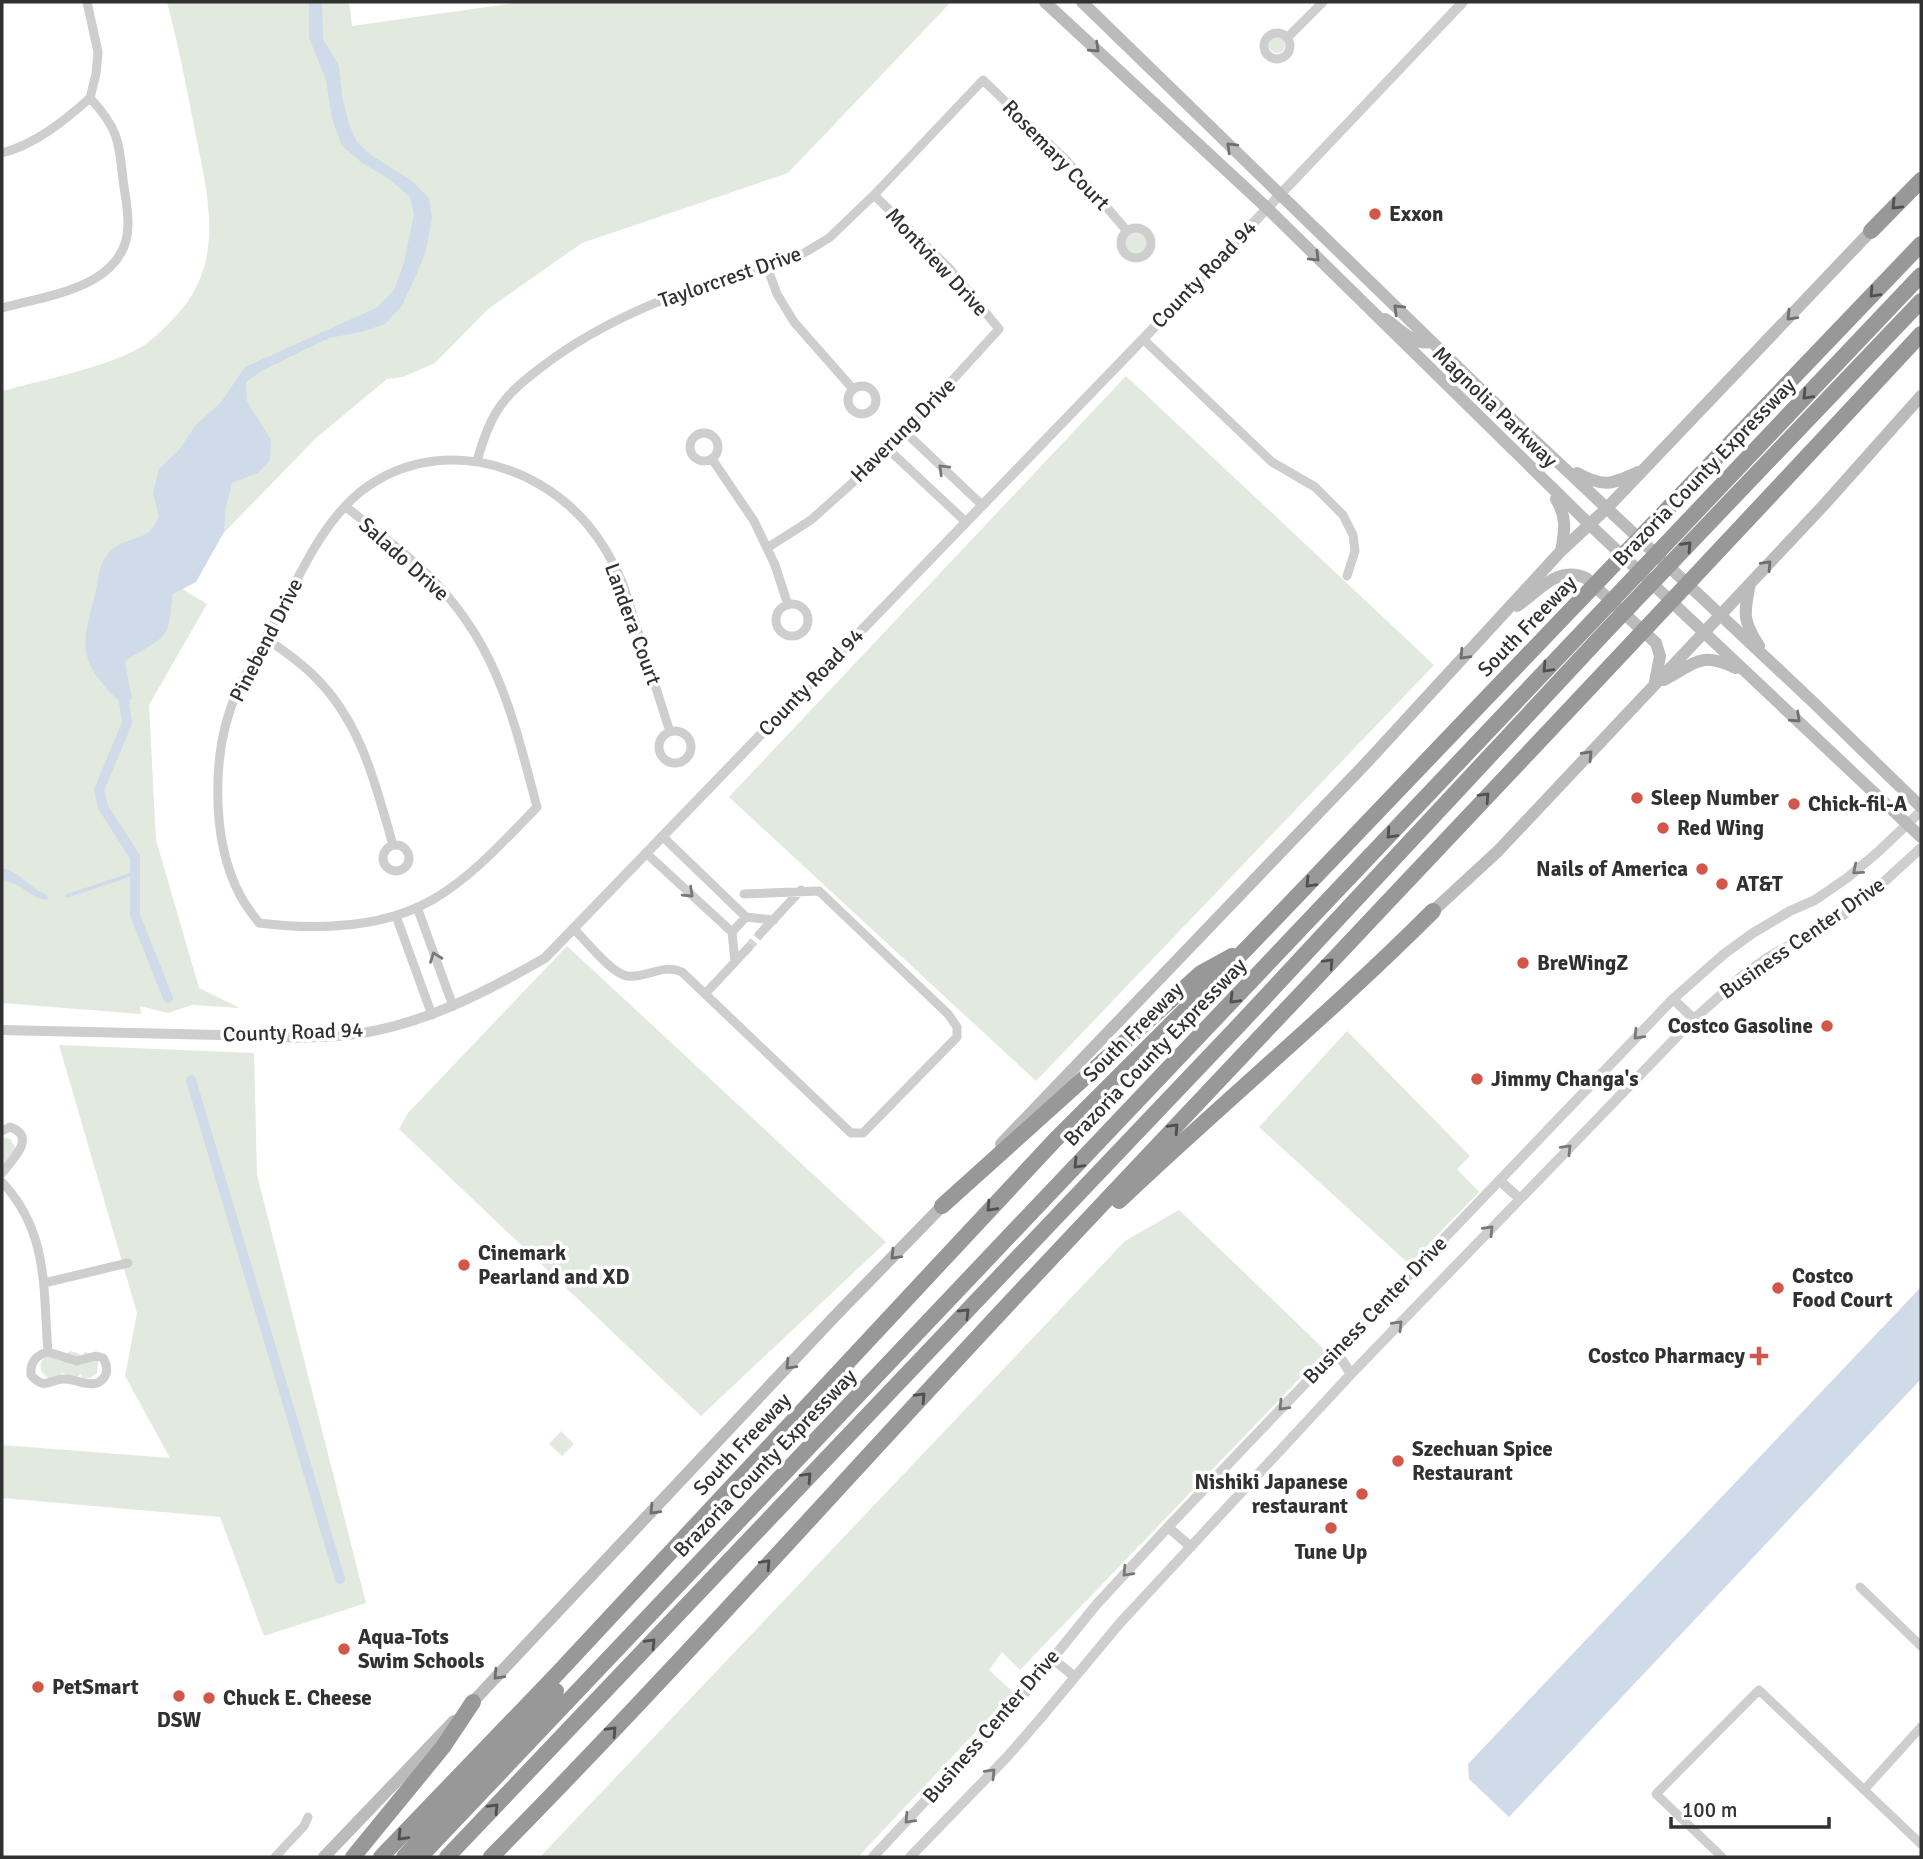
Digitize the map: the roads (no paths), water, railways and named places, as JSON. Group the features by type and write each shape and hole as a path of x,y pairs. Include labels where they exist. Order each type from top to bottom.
{"highway":[{"path":"1871,231 1921,180"},
{"name":"South Freeway","path":"382,1857 601,1627 1037,1159 1250,946 1921,244"},
{"name":"Brazoria County Expressway","path":"420,1857 1921,275"},
{"name":"Brazoria County Expressway","path":"447,1857 1240,1024 1606,631 1921,301"},
{"path":"491,1857 566,1781 993,1321 1921,334"},
{"path":"993,1321 1181,1142 1357,985 1433,911"},
{"path":"942,1206 1201,973 1250,946"},
{"path":"404,1857 589,1654 601,1627"},
{"path":"353,1857 443,1747 473,1702"},
{"path":"478,1857 566,1781"},
{"path":"504,1857 566,1781"}],"main road":[{"name":"Magnolia Parkway","path":"1045,2 1267,208 1590,525 1921,837"},
{"name":"Magnolia Parkway","path":"1087,6 1432,342 1921,809"},
{"path":"1074,29 1087,6"},
{"path":"324,1857 836,1315 1368,760 1561,551 1645,469 1871,231"},
{"path":"1366,307 1398,327 1414,341 1423,344 1432,342"},
{"path":"1433,911 1497,851 1654,686 1823,506 1921,396"},
{"path":"1560,464 1604,484 1614,483 1645,469"},
{"path":"1545,480 1563,510 1566,528 1561,551"},
{"path":"1499,617 1532,596 1549,580 1574,573 1586,578 1656,643 1660,656 1654,686"},
{"path":"1751,582 1744,614 1749,630 1769,661"},
{"path":"1654,686 1696,660 1723,662 1746,672"}],"street":[{"path":"2,153 40,137 59,125 90,98 98,52 87,2"},
{"path":"1287,38 1323,2"},
{"name":"County Road 94","path":"2,1030 348,1035 432,1014 453,1006 492,989 545,958 1143,339 1463,2"},
{"name":"Taylorcrest Drive","path":"477,460 485,434 497,411 510,394 532,374 590,334 653,303 804,253 820,244 874,195 983,80"},
{"name":"Rosemary Court","path":"983,80 1066,160 1127,231"},
{"path":"2,309 86,284 108,270 123,249 128,223 119,143 107,116 90,98"},
{"name":"Montview Drive","path":"874,195 950,269 999,329"},
{"path":"766,264 780,301 794,322 853,389"},
{"name":"Haverung Drive","path":"767,548 811,520 889,450 999,329"},
{"path":"1143,339 1272,462 1315,487 1343,515 1353,535 1355,551 1347,576"},
{"path":"905,432 982,505"},
{"path":"889,450 965,522"},
{"name":"Pinebend Drive","path":"396,916 318,928 259,923 241,896 225,850 220,824 219,772 230,713 238,691 299,576 333,520 345,506 376,481 412,464 454,458 477,460"},
{"path":"712,459 737,495 767,548 788,605"},
{"name":"Landera Court","path":"477,460 508,469 551,492 569,506 602,543 623,584 670,732"},
{"name":"Salado Drive","path":"345,506 427,574 480,642 499,679 512,715 537,807 472,871 433,900 416,907"},
{"path":"266,638 313,674 347,716 369,761 393,845"},
{"name":"Business Center Drive","path":"873,1857 1019,1700 1096,1605 1168,1527 1673,999 1724,954 1753,933 1815,900 1847,878 1908,824 1921,809"},
{"path":"662,836 746,918 774,920"},
{"name":"Business Center Drive","path":"910,1857 1004,1759 1120,1623 1351,1374 1694,1019 1742,976 1770,956 1853,908 1921,848"},
{"path":"646,853 732,932 735,961"},
{"path":"760,934 801,890"},
{"path":"573,928 618,973 629,976 672,967 681,972 851,1133 863,1133 957,1037 957,1027 948,1014 819,891 744,894"},
{"path":"432,1014 396,916 416,907 453,1006"},
{"path":"732,932 746,918"},
{"path":"705,994 748,948"},
{"path":"1673,999 1694,1019"},
{"path":"2,1131 10,1127 18,1129 23,1139 22,1147 2,1173"},
{"path":"1500,1181 1519,1198"},
{"path":"2,1182 21,1205 38,1242 44,1283 48,1352"},
{"path":"44,1283 128,1262"},
{"path":"1336,1350 1351,1374"},
{"path":"48,1352 77,1361 96,1356 103,1358 107,1365 105,1374 97,1384 62,1378 47,1384 40,1383 31,1375 30,1367 36,1358 48,1352"},
{"path":"1168,1527 1191,1547"},
{"path":"1860,1587 1921,1646"},
{"path":"1053,1659 1075,1677"},
{"path":"1722,1857 1656,1794 1759,1690 1921,1844"},
{"path":"1864,1790 1921,1727"},
{"path":"275,1857 304,1826 308,1817"}],"water":[{"path":"309,2 322,2 323,39 339,66 342,96 357,142 371,155 412,181 429,198 432,218 426,251 401,307 385,324 329,338 263,370 246,382 247,401 271,440 270,460 258,473 232,483 224,532 196,582 173,594 165,633 125,662 132,699 120,702 90,665 86,653 87,628 100,571 107,555 115,547 150,531 159,517 153,493 159,469 179,450 195,426 221,402 245,367 376,308 394,290 404,263 414,214 410,197 342,146 332,119 326,80 309,38"},
{"path":"2,868 15,873 47,895 48,900 10,882 2,881"},
{"path":"1921,1287 1921,1379 1509,1817 1469,1779 1468,1764"}],"waterway":[{"path":"122,687 127,723 99,790 103,807 135,857 135,915 168,998"},
{"path":"67,896 136,873"},
{"path":"191,1080 340,1579"}],"tunnel":[{"path":"748,948 760,934"}],"place":[{"name":"Exxon","path":"1375,214"},
{"name":"Sleep Number","path":"1637,798"},
{"name":"Chick-fil-A","path":"1794,804"},
{"name":"Red Wing","path":"1663,828"},
{"name":"Nails of America","path":"1702,869"},
{"name":"AT&T","path":"1722,884"},
{"name":"BreWingZ","path":"1523,963"},
{"name":"Costco Gasoline","path":"1827,1026"},
{"name":"Jimmy Changa's","path":"1477,1079"},
{"name":"Cinemark Pearland and XD","path":"464,1265"},
{"name":"Costco Food Court","path":"1778,1288"},
{"name":"Costco Pharmacy","path":"1759,1356"},
{"name":"Szechuan Spice Restaurant","path":"1398,1461"},
{"name":"Nishiki Japanese restaurant","path":"1362,1494"},
{"name":"Tune Up","path":"1331,1528"},
{"name":"Aqua-Tots Swim Schools","path":"344,1649"},
{"name":"PetSmart","path":"38,1687"},
{"name":"DSW","path":"179,1696"},
{"name":"Chuck E. Cheese","path":"209,1698"}]}
